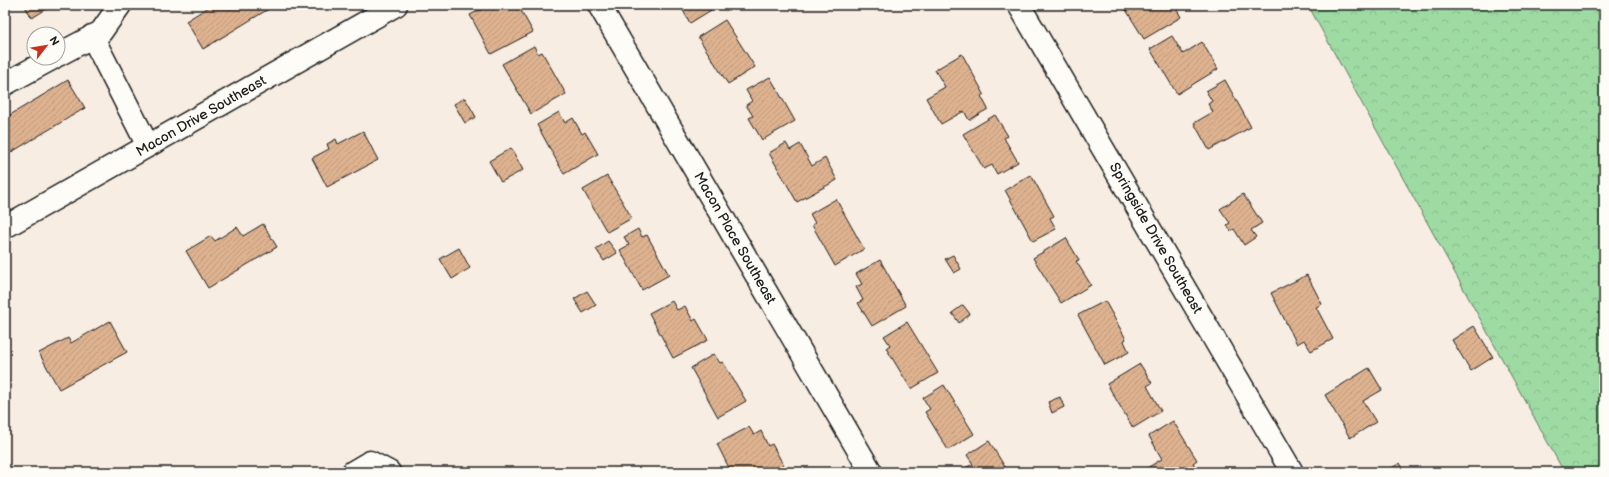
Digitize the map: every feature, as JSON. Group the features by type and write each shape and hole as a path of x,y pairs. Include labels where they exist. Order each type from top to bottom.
{"street":[{"path":"66,51 101,32 120,5"},
{"name":"Macon Drive Southeast","path":"5,228 396,5"},
{"name":"Macon Place Southeast","path":"599,5 871,472"},
{"name":"Springside Drive Southeast","path":"1019,5 1292,472"},
{"path":"92,36 148,146"},
{"path":"5,84 38,66"},
{"path":"353,472 370,462 389,472"}],"green space":[{"path":"1308,5 1604,5 1604,472 1564,472"}],"building":[{"path":"24,5 53,5 32,18"},
{"path":"212,5 275,5 203,49 186,21"},
{"path":"485,5 518,5 533,32 491,54 470,15 486,7"},
{"path":"680,5 715,5 716,7 690,23"},
{"path":"1123,5 1174,5 1181,17 1144,39"},
{"path":"725,20 755,67 728,84 698,37"},
{"path":"1172,36 1183,54 1202,42 1218,69 1177,94 1150,49"},
{"path":"534,46 538,54 542,52 566,94 531,114 502,64"},
{"path":"962,54 984,94 981,96 988,109 969,120 964,111 941,124 926,98 945,87 935,70"},
{"path":"770,77 795,121 762,140 749,118 753,116 746,105 752,101 746,90"},
{"path":"68,80 85,108 5,156 5,118"},
{"path":"1225,80 1251,127 1209,150 1194,123 1213,112 1208,104 1212,101 1206,91"},
{"path":"465,98 476,117 465,123 454,104"},
{"path":"559,112 565,123 573,118 582,134 585,132 598,154 564,174 537,125"},
{"path":"995,115 1008,136 1004,138 1018,162 997,174 992,165 984,169 963,134"},
{"path":"363,131 378,160 327,187 312,158 329,149 327,144 336,139 338,144"},
{"path":"786,143 790,150 800,144 812,166 825,158 837,180 797,202 769,153"},
{"path":"511,148 523,170 501,182 489,161"},
{"path":"1031,175 1054,216 1050,218 1056,229 1033,241 1005,190"},
{"path":"607,176 632,218 607,232 583,190"},
{"path":"1243,194 1262,223 1251,230 1256,237 1244,245 1234,229 1231,231 1227,225 1230,223 1220,209"},
{"path":"836,199 864,249 835,266 812,225 815,223 810,214"},
{"path":"263,224 277,247 208,288 186,251 211,236 215,241 237,227 243,236"},
{"path":"638,229 642,237 647,235 669,275 642,290 620,250 629,245 624,237"},
{"path":"1066,238 1079,260 1076,261 1091,285 1061,303 1033,258"},
{"path":"608,241 617,253 604,261 596,249"},
{"path":"459,248 470,268 452,279 440,259"},
{"path":"953,255 961,269 954,273 945,259"},
{"path":"880,260 906,306 872,326 858,303 863,300 856,287 862,284 856,274"},
{"path":"1307,275 1322,304 1316,307 1333,339 1311,351 1304,340 1297,344 1271,293"},
{"path":"587,291 596,305 583,313 574,299"},
{"path":"672,301 677,310 685,306 693,321 696,319 708,340 673,358 649,313"},
{"path":"1105,301 1126,339 1124,341 1129,352 1105,365 1078,315"},
{"path":"963,305 970,314 959,323 952,313"},
{"path":"110,321 127,352 59,389 39,353 68,338 71,343"},
{"path":"907,322 938,373 911,389 886,348 890,345 884,336"},
{"path":"1474,326 1493,357 1471,371 1452,340"},
{"path":"714,354 720,363 723,362 746,401 718,417 691,368"},
{"path":"1140,364 1152,383 1147,386 1161,411 1133,428 1107,384"},
{"path":"1369,368 1382,390 1363,401 1376,422 1350,438 1325,395"},
{"path":"944,385 974,434 948,450 925,412 930,409 923,398"},
{"path":"1060,397 1064,407 1052,413 1048,402"},
{"path":"1173,421 1197,460 1193,463 1199,472 1149,472 1147,468 1162,459 1149,436"},
{"path":"749,427 754,435 761,431 768,446 772,444 784,466 773,472 731,472 717,444"},
{"path":"989,441 1008,472 967,472 965,468 973,464 967,455"},
{"path":"1400,463 1405,472 1385,472"}]}
